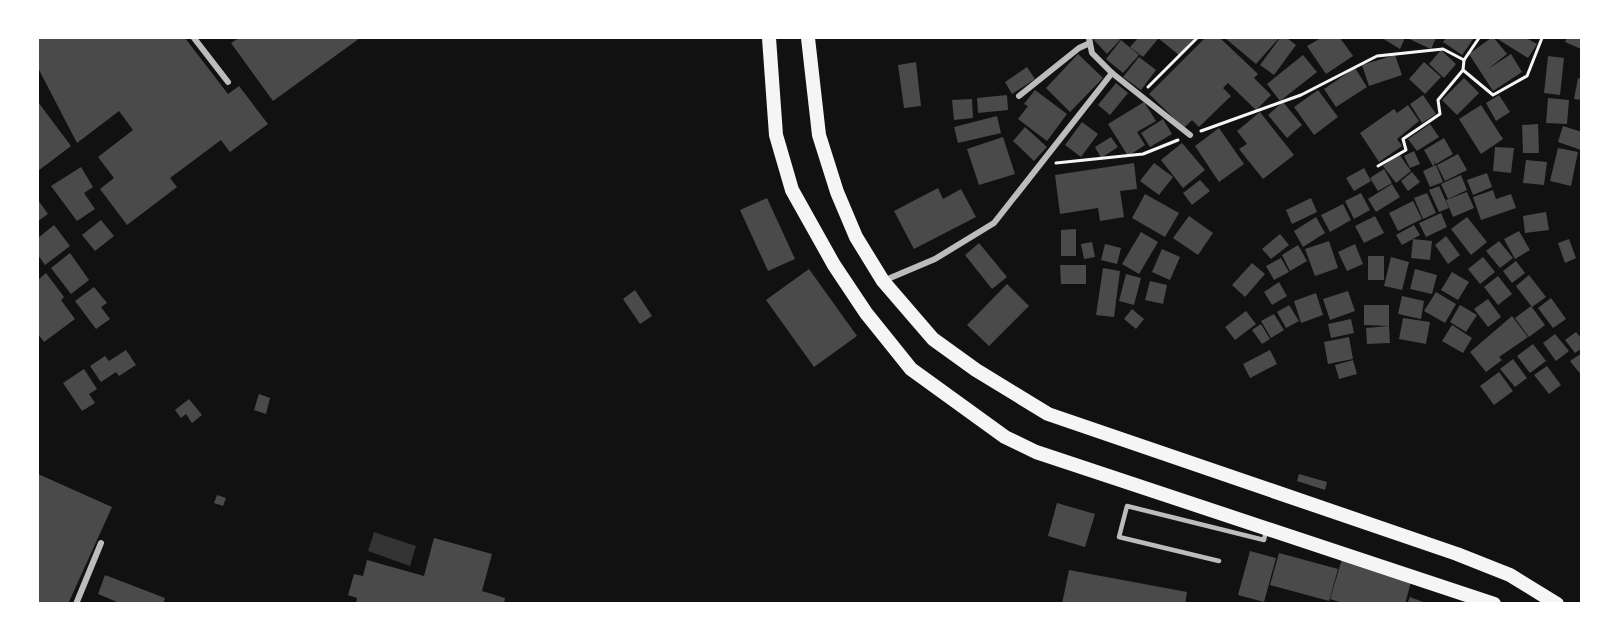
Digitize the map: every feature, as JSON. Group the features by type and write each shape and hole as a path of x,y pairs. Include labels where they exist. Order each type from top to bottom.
{"main road":[{"path":"770,38 776,135 792,190 834,265 867,313 911,369 1005,437 1036,452 1266,530 1494,603"},
{"path":"808,38 819,135 855,237 883,281 933,339 976,370 1048,414 1457,554 1510,575 1557,603"}],"street":[{"path":"194,38 228,82"},
{"path":"1019,96 1090,40 1092,53 1112,73 1190,135"},
{"path":"883,281 934,259 994,223 1112,73"},
{"path":"76,603 101,543"}],"lane":[{"path":"1219,561 1119,537 1127,506 1264,540 1266,530"}],"path":[{"path":"1141,95 1197,38"},
{"path":"1378,166 1406,150 1403,139 1440,114 1438,100 1463,70 1464,60 1479,38"},
{"path":"1463,70 1493,95 1527,76 1542,38"},
{"path":"1042,163 1143,154 1301,96 1377,56 1443,50 1464,60"}],"shaded area":[{"path":"374,532 416,546 410,566 368,551"}],"building":[{"path":"38,38 185,38 228,94 239,86 268,124 230,152 221,140 170,178 177,187 127,225 100,189 114,178 98,157 133,130 119,111 77,143 38,68"},
{"path":"239,38 360,38 273,101 231,43"},
{"path":"1092,38 1118,38 1120,40 1107,54"},
{"path":"1138,38 1158,39 1143,57 1130,47"},
{"path":"1158,38 1194,38 1179,55"},
{"path":"1205,38 1220,38 1258,74 1254,78 1271,95 1256,110 1228,83 1223,88 1231,96 1199,127 1192,120 1184,128 1149,94"},
{"path":"1225,38 1279,38 1256,64"},
{"path":"1280,38 1287,38 1296,45 1274,75 1260,65"},
{"path":"1321,38 1340,38 1353,56 1326,74 1307,46"},
{"path":"1382,38 1405,38 1400,49"},
{"path":"1407,38 1436,38 1431,49"},
{"path":"1446,38 1474,38 1462,55 1443,42"},
{"path":"1494,38 1507,54 1488,69 1511,54 1522,72 1493,91 1469,54"},
{"path":"1496,38 1526,38 1537,44 1528,58"},
{"path":"1567,38 1582,38 1581,49 1565,42"},
{"path":"1121,40 1139,55 1123,73 1106,59"},
{"path":"1441,50 1456,64 1444,78 1429,64"},
{"path":"1078,54 1103,78 1070,112 1046,88"},
{"path":"1303,55 1317,72 1280,101 1267,84"},
{"path":"1395,55 1402,75 1369,86 1362,65"},
{"path":"1548,56 1564,58 1560,95 1544,93"},
{"path":"1139,57 1156,70 1141,90 1123,77"},
{"path":"916,62 921,106 904,108 898,65"},
{"path":"1424,62 1441,77 1425,94 1409,79"},
{"path":"1027,67 1035,79 1012,94 1005,82"},
{"path":"1355,68 1367,87 1336,107 1324,89"},
{"path":"1464,78 1479,93 1457,115 1442,100"},
{"path":"1578,78 1582,79 1582,100 1574,99"},
{"path":"1116,83 1128,93 1110,115 1098,105"},
{"path":"1035,90 1067,114 1047,141 1018,119 1028,106 1024,104"},
{"path":"1318,90 1338,117 1314,135 1294,107"},
{"path":"1007,95 1008,110 978,113 977,98"},
{"path":"1423,95 1436,114 1422,123 1410,104"},
{"path":"1499,95 1510,112 1496,121 1486,103"},
{"path":"1548,98 1569,100 1567,124 1546,123"},
{"path":"972,99 973,118 954,120 952,100"},
{"path":"38,102 71,146 38,171"},
{"path":"1144,102 1156,121 1137,132 1145,145 1128,156 1108,124"},
{"path":"1283,102 1302,125 1287,138 1268,115"},
{"path":"1408,105 1419,121 1397,139 1402,146 1379,162 1360,133 1394,109 1397,113"},
{"path":"1481,105 1503,139 1481,154 1459,119"},
{"path":"1260,112 1294,155 1263,179 1239,149 1247,144 1237,131"},
{"path":"997,116 1001,133 958,143 954,127"},
{"path":"1163,119 1172,134 1150,147 1141,133"},
{"path":"1082,122 1098,134 1081,157 1065,145"},
{"path":"1430,124 1439,137 1417,151 1408,139"},
{"path":"1538,124 1539,153 1523,153 1522,125"},
{"path":"1563,126 1582,132 1581,150 1558,142"},
{"path":"1025,127 1047,147 1034,161 1013,141"},
{"path":"1219,128 1244,164 1219,182 1195,146"},
{"path":"1003,137 1015,174 979,185 967,149"},
{"path":"1111,137 1118,147 1101,158 1095,147"},
{"path":"1444,138 1453,154 1436,164 1433,160 1435,164 1433,166 1424,150"},
{"path":"1182,143 1205,170 1183,188 1161,160"},
{"path":"1495,147 1514,148 1511,173 1493,171"},
{"path":"1558,148 1578,152 1571,186 1550,181"},
{"path":"1414,151 1420,164 1410,168 1404,156"},
{"path":"1399,154 1411,171 1396,183 1383,166"},
{"path":"1458,154 1467,170 1445,181 1437,165"},
{"path":"1526,160 1547,162 1544,185 1523,183"},
{"path":"1134,163 1137,189 1120,191 1124,217 1100,221 1098,208 1060,214 1055,175"},
{"path":"1154,163 1173,177 1159,195 1140,181"},
{"path":"1436,165 1443,182 1430,187 1423,171"},
{"path":"81,167 93,187 84,193 95,209 77,221 51,186"},
{"path":"1364,168 1371,181 1354,191 1346,178"},
{"path":"1384,169 1392,183 1378,191 1370,178"},
{"path":"1412,172 1420,182 1408,191 1401,181"},
{"path":"1487,173 1492,187 1473,195 1467,180"},
{"path":"1461,175 1467,190 1448,199 1441,184"},
{"path":"1200,180 1210,191 1192,205 1183,193"},
{"path":"1392,184 1400,197 1376,212 1368,199"},
{"path":"1439,186 1449,208 1439,212 1429,190"},
{"path":"938,188 943,199 961,189 976,217 914,249 894,211"},
{"path":"1493,190 1496,199 1511,194 1516,208 1481,220 1473,197"},
{"path":"1467,192 1474,208 1453,217 1446,200"},
{"path":"1361,193 1370,210 1354,219 1345,201"},
{"path":"1427,193 1436,213 1423,219 1414,198"},
{"path":"1145,194 1179,213 1165,237 1132,218"},
{"path":"767,198 795,259 768,271 740,210"},
{"path":"1311,198 1317,212 1292,224 1286,210"},
{"path":"38,200 48,214 38,221"},
{"path":"1413,201 1422,219 1398,231 1389,213"},
{"path":"1343,204 1351,220 1330,232 1321,215"},
{"path":"1546,212 1549,230 1525,233 1523,216"},
{"path":"1441,213 1447,227 1426,237 1419,223"},
{"path":"1189,216 1213,233 1198,255 1173,238"},
{"path":"1375,216 1384,233 1364,243 1355,226"},
{"path":"1316,217 1325,233 1303,247 1294,231"},
{"path":"1467,217 1487,242 1471,255 1451,229"},
{"path":"101,220 114,236 95,251 82,235"},
{"path":"54,225 70,246 45,265 38,255 38,238"},
{"path":"1414,225 1420,235 1402,245 1396,235"},
{"path":"1076,229 1076,256 1061,256 1061,230"},
{"path":"1519,231 1530,250 1515,259 1504,239"},
{"path":"1141,232 1158,242 1139,274 1122,264"},
{"path":"1280,234 1289,245 1271,259 1262,249"},
{"path":"1446,236 1460,255 1448,264 1435,245"},
{"path":"1413,239 1432,241 1430,260 1411,258"},
{"path":"1569,239 1576,258 1565,263 1558,243"},
{"path":"1329,241 1338,268 1315,276 1305,249"},
{"path":"1499,241 1513,258 1500,268 1486,251"},
{"path":"1092,242 1095,257 1084,259 1081,244"},
{"path":"979,243 1007,277 992,289 965,255"},
{"path":"1105,244 1121,248 1117,264 1101,260"},
{"path":"1355,244 1363,264 1347,271 1338,252"},
{"path":"1298,245 1307,261 1290,271 1282,255"},
{"path":"1162,249 1180,257 1170,280 1152,272"},
{"path":"70,253 89,280 71,294 51,268"},
{"path":"1368,256 1384,256 1384,280 1368,280"},
{"path":"1391,257 1409,262 1402,290 1384,286"},
{"path":"1483,257 1495,272 1480,284 1468,269"},
{"path":"1281,258 1289,272 1274,280 1266,266"},
{"path":"1516,261 1525,273 1512,283 1503,271"},
{"path":"1252,263 1265,274 1245,297 1232,285"},
{"path":"1060,265 1086,265 1086,284 1061,284"},
{"path":"1103,268 1120,271 1114,317 1096,315"},
{"path":"809,269 857,336 814,367 766,300"},
{"path":"1415,269 1437,275 1432,294 1410,289"},
{"path":"1452,272 1469,282 1458,300 1441,290"},
{"path":"46,273 64,297 61,300 75,319 44,342 38,334 38,280"},
{"path":"1126,274 1141,278 1134,305 1119,301"},
{"path":"1529,275 1546,297 1532,307 1516,286"},
{"path":"1498,276 1512,294 1498,305 1484,287"},
{"path":"1150,281 1167,285 1163,304 1145,300"},
{"path":"1279,282 1287,296 1272,305 1264,292"},
{"path":"1007,284 1029,306 989,346 967,325"},
{"path":"94,287 107,303 101,307 110,319 96,329 75,301"},
{"path":"635,290 652,316 640,324 623,299"},
{"path":"1348,291 1355,311 1330,320 1323,299"},
{"path":"1436,292 1456,304 1445,323 1424,311"},
{"path":"1316,293 1323,315 1301,323 1294,301"},
{"path":"1402,296 1424,301 1421,319 1398,314"},
{"path":"1551,298 1566,319 1553,328 1538,308"},
{"path":"1488,299 1501,317 1488,327 1474,309"},
{"path":"1289,305 1299,321 1286,328 1277,312"},
{"path":"1364,305 1389,305 1389,326 1364,325"},
{"path":"1460,305 1477,315 1466,332 1450,322"},
{"path":"1531,306 1545,325 1529,337 1515,318"},
{"path":"1132,309 1144,319 1136,329 1124,319"},
{"path":"1246,311 1256,324 1235,340 1225,327"},
{"path":"1274,314 1284,330 1271,338 1261,321"},
{"path":"1512,316 1528,337 1499,357 1502,360 1486,372 1470,352"},
{"path":"1403,318 1430,322 1426,344 1399,339"},
{"path":"1351,319 1354,333 1331,338 1328,324"},
{"path":"1261,324 1270,339 1262,344 1252,330"},
{"path":"1452,325 1472,338 1463,353 1442,341"},
{"path":"1389,326 1390,343 1367,344 1366,328"},
{"path":"1576,332 1582,339 1582,348 1575,353 1565,340"},
{"path":"1555,334 1569,351 1556,361 1543,343"},
{"path":"1349,337 1353,359 1328,364 1324,342"},
{"path":"1533,344 1546,361 1530,373 1517,356"},
{"path":"126,350 136,365 119,376 116,372 101,382 90,366 105,356 109,361"},
{"path":"1270,350 1277,364 1250,378 1243,364"},
{"path":"1582,353 1582,376 1570,361"},
{"path":"1513,359 1527,378 1515,387 1500,369"},
{"path":"1353,360 1357,374 1339,379 1335,365"},
{"path":"1547,366 1561,385 1549,394 1534,375"},
{"path":"84,369 97,389 89,394 95,403 82,411 63,383"},
{"path":"1499,372 1513,391 1494,405 1480,386"},
{"path":"259,394 270,398 266,414 254,410"},
{"path":"189,399 202,415 192,423 186,414 181,418 175,410"},
{"path":"38,474 112,507 68,604 38,604"},
{"path":"1299,474 1327,482 1325,490 1297,481"},
{"path":"217,495 226,498 223,506 214,503"},
{"path":"1057,503 1095,514 1085,547 1048,536"},
{"path":"434,538 492,554 482,591 505,598 504,604 356,604 357,598 348,595 354,574 363,576 367,560 424,576"},
{"path":"1250,551 1276,558 1264,602 1238,595"},
{"path":"1279,553 1338,569 1329,601 1270,585"},
{"path":"1342,559 1412,578 1405,604 1346,604 1330,599"},
{"path":"1069,570 1187,592 1185,604 1062,604"},
{"path":"105,575 165,598 163,604 122,604 98,594"},
{"path":"1410,597 1426,603 1426,604 1407,604"}]}
